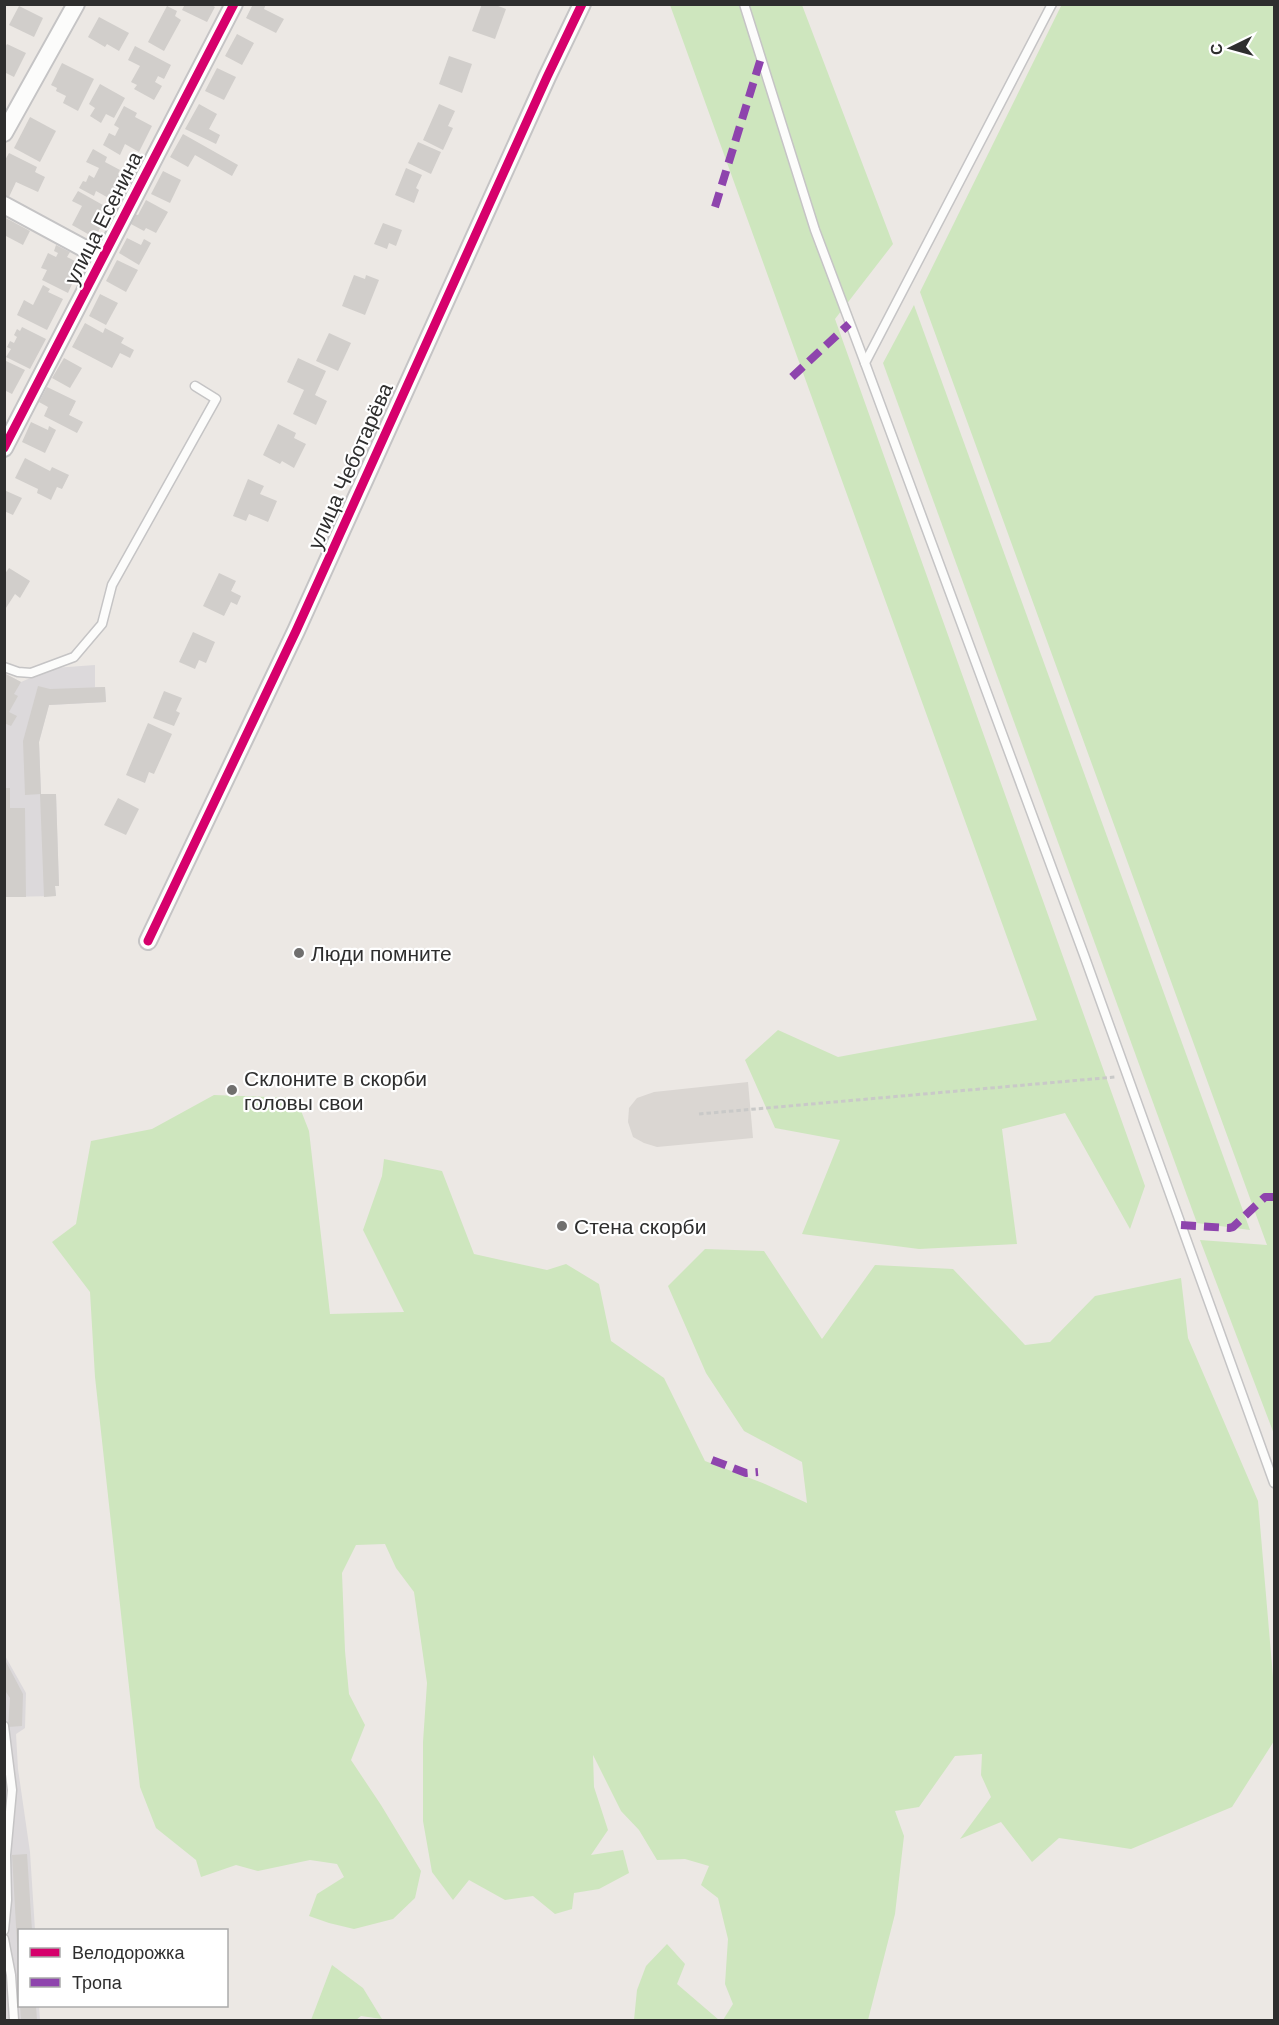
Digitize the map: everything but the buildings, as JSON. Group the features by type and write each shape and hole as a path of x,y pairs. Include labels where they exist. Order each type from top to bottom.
{"street":[{"name":"улица Есенина","path":"4,448 234,4"},
{"name":"улица Чеботарёва","path":"148,941 296,631 532,109 582,4"},
{"path":"4,133 73,6"},
{"path":"4,205 102,258"}],"lane":[{"path":"744,4 815,230 1084,956 1275,1483"},
{"path":"865,363 1052,4"},
{"path":"4,667 18,672 31,673 74,657 102,624 111,585 216,399 195,386"},
{"path":"4,1726 12,1790 6,1855 7,1900 4,1930"},
{"path":"4,1939 11,1975 14,2020"}],"path":[{"path":"699,1114 1126,1076"}],"shaded area":[{"path":"95,665 95,687 105,687 106,702 49,705 39,742 41,794 56,794 59,886 55,886 56,896 5,897 4,673 21,682 54,668"},
{"path":"748,1082 753,1138 657,1147 633,1137 628,1122 629,1108 637,1098 654,1092"},
{"path":"4,1654 26,1693 25,1728 16,1734 18,1769 30,1852 35,1929 18,1929 18,2007 39,2007 40,2020 5,2020"}],"green space":[{"path":"1062,4 1274,5 1274,1434 1200,1240 1267,1245 920,292"},
{"path":"670,5 802,5 893,244 835,319 1145,1186 1130,1229 1065,1113 1002,1129 1017,1244 919,1249 802,1234 840,1140 775,1128 745,1060 778,1030 838,1057 1037,1020"},
{"path":"914,305 1250,1230 1197,1223 883,363"},
{"path":"214,1095 296,1098 309,1131 330,1314 404,1312 363,1230 382,1176 384,1159 442,1171 474,1254 547,1270 566,1264 599,1284 611,1341 664,1378 705,1461 807,1503 802,1462 744,1431 706,1373 668,1286 705,1249 764,1251 822,1339 875,1265 953,1269 1025,1345 1050,1342 1095,1296 1181,1278 1188,1338 1258,1501 1274,1689 1274,1741 1232,1807 1131,1849 1059,1838 1032,1862 1001,1822 960,1839 991,1797 981,1775 982,1754 955,1756 919,1807 895,1811 904,1836 895,1914 868,2020 723,2020 733,2004 725,1984 728,1939 718,1898 701,1885 709,1866 685,1859 657,1860 639,1830 621,1811 593,1755 594,1787 608,1830 591,1855 623,1850 629,1873 599,1889 574,1893 572,1909 555,1914 533,1896 505,1900 469,1880 453,1900 432,1872 423,1821 423,1742 427,1683 414,1592 396,1568 385,1544 356,1545 342,1573 349,1694 365,1725 351,1760 421,1871 415,1898 393,1919 354,1929 309,1916 317,1894 344,1877 337,1864 310,1860 258,1871 236,1865 201,1877 196,1860 156,1828 140,1787 95,1377 90,1292 52,1242 76,1224 91,1141 152,1129"},
{"path":"667,1944 685,1964 677,1984 719,2020 634,2020 637,1990 646,1966"},
{"path":"332,1965 363,1988 382,2019 361,2016 356,2020 311,2020"}],"marked path":[{"path":"715,207 761,58"},
{"path":"792,377 849,324"},
{"path":"1181,1225 1233,1227 1265,1197 1274,1197"},
{"path":"712,1460 746,1473 758,1472"}],"cycle path":[{"path":"4,448 234,4"},
{"path":"148,941 296,631 582,4"}],"place":[{"name":"Люди помните","path":"299,953"},
{"name":"Склоните в скорби головы свои","path":"232,1090"},
{"name":"Стена скорби","path":"562,1226"}]}
